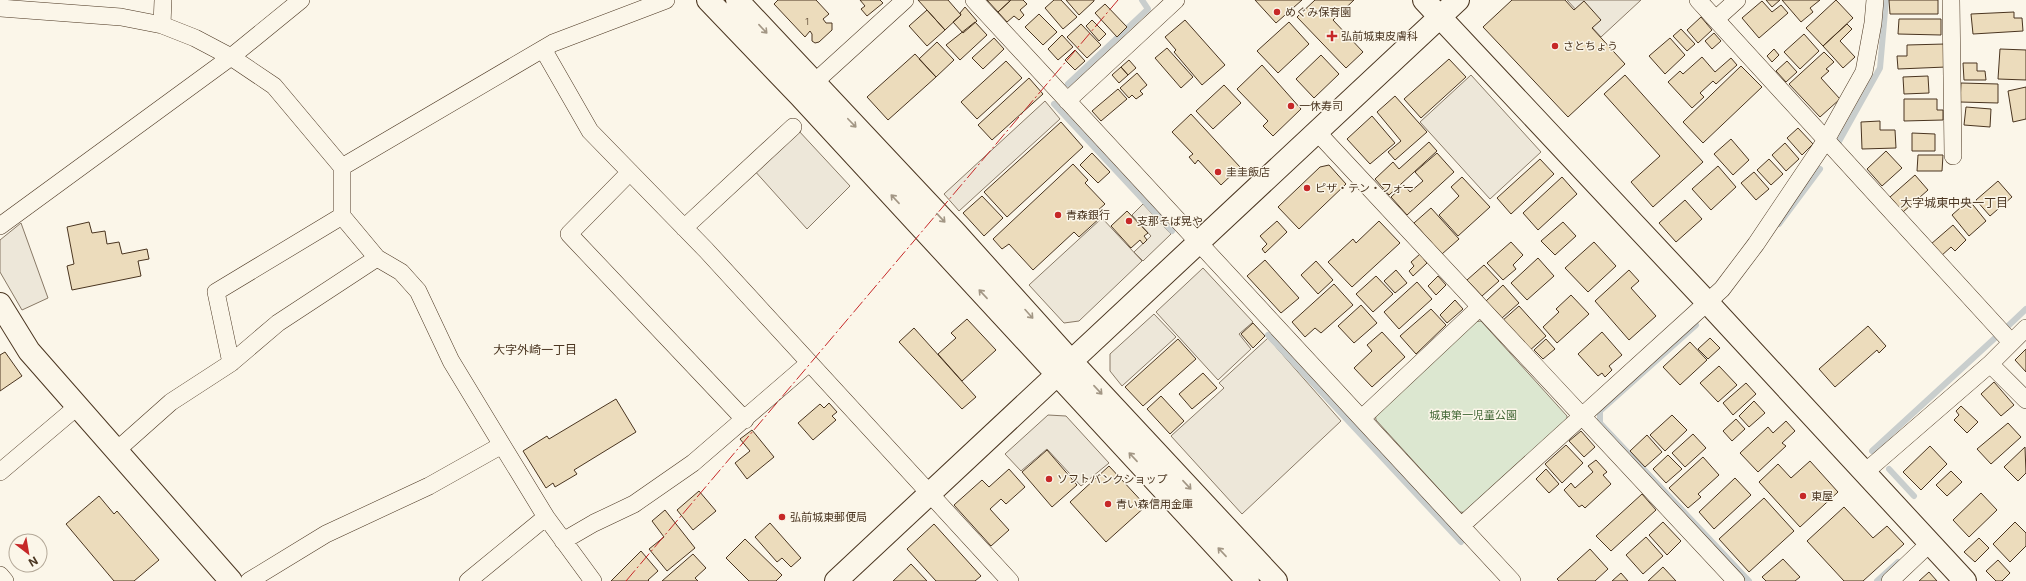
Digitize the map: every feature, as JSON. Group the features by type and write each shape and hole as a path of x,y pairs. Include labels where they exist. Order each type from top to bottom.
{"street":[{"path":"162,26 163,0"},
{"path":"0,226 231,57 301,0"},
{"path":"342,167 553,43 666,0"},
{"path":"708,0 806,89"},
{"path":"736,0 806,89 1064,368 1248,581"},
{"path":"806,89 905,0"},
{"path":"974,0 1512,581"},
{"path":"1067,101 1176,0"},
{"path":"1424,0 1708,302 1965,581"},
{"path":"836,581 1458,0"},
{"path":"1698,0 2011,342"},
{"path":"1716,19 1737,0"},
{"path":"1461,526 1582,418 1722,289 1756,244 1826,140 1864,72 1873,23 1875,0"},
{"path":"1951,0 1953,156"},
{"path":"0,8 18,4 121,17 162,26 195,38 231,57 274,86 342,167 342,216 377,258 401,272 418,292 451,361 546,517 593,581"},
{"path":"543,49 590,131 684,228 1010,581"},
{"path":"684,228 793,126"},
{"path":"1317,132 1582,418 1631,467 1736,581"},
{"path":"630,172 569,234 745,420"},
{"path":"231,363 216,292 342,216"},
{"path":"117,450 171,402 231,363 278,323 377,258"},
{"path":"0,304 29,351 231,581"},
{"path":"1362,418 1480,307"},
{"path":"1864,473 1990,364 2026,328"},
{"path":"563,541 594,523 634,504 693,463 810,363"},
{"path":"1990,364 2026,400"},
{"path":"1064,368 1276,581"},
{"path":"0,472 78,406"},
{"path":"249,581 326,534 429,486 502,445"},
{"path":"468,581 546,517"},
{"path":"1890,581 1930,543"},
{"path":"0,575 5,581"}],"green space":[{"name":"城東第一児童公園","path":"1481,321 1567,416 1567,422 1468,513 1460,512 1376,420 1375,413 1472,322"}],"shaded area":[{"path":"1567,0 1641,0 1601,37"},
{"path":"1471,75 1541,152 1490,199 1420,122"},
{"path":"1045,101 1060,119 959,211 944,194"},
{"path":"798,130 850,186 807,229 753,169"},
{"path":"1143,204 1171,234 1143,261 1134,252 1151,236 1132,215"},
{"path":"1102,218 1142,261 1079,321 1064,323 1029,285"},
{"path":"21,223 48,298 22,310 0,272 0,240"},
{"path":"1203,268 1253,322 1239,334 1251,349 1218,380 1156,312"},
{"path":"1154,314 1176,337 1122,386 1110,371 1110,354"},
{"path":"1268,338 1341,421 1242,514 1171,436 1224,388 1219,383"},
{"path":"1048,415 1066,416 1109,463 1081,486 1047,449 1021,471 1005,454"}],"building":[{"path":"778,0 816,0 829,14 823,19 826,23 832,23 832,30 819,42 815,43 812,41 812,34 810,31 805,37 774,4"},
{"path":"860,0 880,0 883,3 867,16 861,9 865,6"},
{"path":"918,0 948,0 961,15 945,30"},
{"path":"987,0 1008,0 1010,1 998,12"},
{"path":"1011,0 1023,0 1027,4 1020,10 1024,15 1019,20 1014,16 1007,22 998,12"},
{"path":"1054,0 1061,0 1077,17 1063,29 1045,8"},
{"path":"1066,0 1094,0 1094,1 1079,15"},
{"name":"めぐみ保育園","path":"1255,0 1302,0 1276,23"},
{"name":"弘前城東皮膚科","path":"1315,0 1354,0 1333,20 1363,52 1346,68 1297,17"},
{"name":"さとちょう","path":"1512,0 1565,0 1574,10 1584,1 1601,20 1592,28 1625,64 1568,117 1483,27"},
{"path":"1766,0 1780,0 1772,7"},
{"path":"1782,0 1820,0 1810,8 1813,12 1801,22"},
{"path":"1836,0 1853,18 1823,46 1806,28"},
{"path":"1889,0 1938,0 1938,14 1890,14"},
{"path":"1762,1 1772,12 1781,5 1788,13 1759,38 1742,18"},
{"path":"1105,4 1127,27 1117,37 1095,13"},
{"path":"965,7 977,21 963,33 953,22 961,15 960,13"},
{"path":"927,10 945,30 927,46 909,26"},
{"path":"2014,12 2014,18 2022,18 2023,31 1973,34 1971,14"},
{"path":"1039,14 1057,32 1043,45 1025,27"},
{"path":"1701,17 1712,30 1698,43 1687,30"},
{"path":"1899,19 1941,19 1941,35 1898,34"},
{"path":"1092,20 1106,34 1099,41 1086,26"},
{"path":"1185,20 1225,65 1202,85 1174,52 1176,50 1165,37"},
{"path":"975,22 987,35 960,60 946,45"},
{"path":"1289,22 1309,44 1278,73 1257,51"},
{"path":"1081,24 1101,45 1087,58 1067,37"},
{"path":"1847,24 1852,29 1840,41 1855,57 1843,68 1823,46"},
{"path":"1681,29 1695,44 1687,51 1673,36"},
{"path":"1714,33 1721,41 1712,49 1705,41"},
{"path":"1804,34 1819,51 1800,69 1784,52"},
{"path":"1062,35 1073,47 1058,60 1048,49"},
{"path":"994,38 1004,49 983,69 972,58"},
{"path":"1670,38 1685,55 1665,74 1649,56"},
{"path":"937,42 954,60 936,77 919,59"},
{"path":"1945,44 1946,67 1898,69 1897,56 1907,56 1907,45"},
{"path":"1167,48 1193,77 1181,88 1155,58"},
{"path":"1774,49 1779,55 1772,62 1767,56"},
{"path":"2000,49 2026,50 2026,80 1998,79"},
{"path":"1075,50 1085,61 1075,70 1065,60"},
{"path":"1824,52 1834,62 1826,69 1829,71 1821,78 1840,99 1820,117 1789,84"},
{"path":"915,54 936,77 888,120 867,97"},
{"path":"1321,55 1339,74 1314,98 1296,79"},
{"path":"1702,57 1715,72 1731,58 1737,65 1716,84 1713,81 1700,93 1704,97 1692,108 1668,82 1680,71 1683,74"},
{"path":"1449,59 1466,77 1421,118 1404,99"},
{"path":"1129,60 1136,68 1128,75 1121,67"},
{"path":"1006,61 1022,78 977,119 961,102"},
{"path":"1787,61 1797,72 1786,82 1776,71"},
{"path":"1963,63 1977,63 1977,71 1985,71 1986,80 1964,80"},
{"path":"1262,65 1301,109 1273,136 1263,126 1268,121 1237,89"},
{"path":"1741,66 1762,87 1703,143 1683,122"},
{"path":"1121,67 1128,75 1119,83 1112,75"},
{"path":"1137,73 1147,85 1140,91 1143,94 1136,99 1132,95 1129,98 1120,88"},
{"path":"1625,75 1703,162 1653,207 1631,182 1660,156 1604,94"},
{"path":"1928,76 1929,93 1904,94 1903,77"},
{"path":"1029,78 1043,94 992,140 978,125"},
{"path":"1961,83 1998,84 1998,103 1960,102"},
{"path":"1224,85 1241,103 1213,129 1196,111"},
{"path":"2026,87 2026,119 2013,122 2008,91"},
{"path":"1118,89 1127,99 1101,121 1092,111"},
{"path":"1395,96 1427,132 1395,160 1388,152 1401,141 1377,112"},
{"path":"1904,99 1937,99 1937,110 1943,110 1943,120 1904,121"},
{"path":"1966,107 1991,109 1990,127 1964,125"},
{"path":"1191,114 1240,167 1221,185 1198,160 1195,164 1189,157 1193,154 1172,132"},
{"path":"1372,116 1395,143 1370,164 1347,139"},
{"path":"1880,121 1880,130 1895,130 1896,148 1862,149 1861,122"},
{"path":"1061,122 1083,147 1007,217 984,192"},
{"path":"1798,128 1813,144 1802,155 1787,138"},
{"path":"1912,133 1935,134 1935,151 1912,151"},
{"path":"1731,139 1749,160 1733,175 1714,154"},
{"path":"1429,142 1437,151 1389,195 1375,179 1393,162 1399,169"},
{"path":"1785,143 1799,159 1786,171 1772,155"},
{"path":"1886,151 1902,168 1882,186 1867,169"},
{"path":"1092,153 1110,172 1098,183 1080,165"},
{"path":"1437,153 1454,172 1407,215 1391,197 1404,185 1410,192 1423,181 1415,172"},
{"path":"1918,155 1943,155 1942,171 1917,171"},
{"path":"1540,159 1554,174 1511,214 1497,198"},
{"path":"1769,159 1783,174 1771,185 1757,170"},
{"name":"青森銀行","path":"1073,164 1088,180 1085,183 1105,204 1096,212 1101,217 1079,237 1074,232 1033,270 1009,244 1002,249 993,239"},
{"path":"1329,165 1346,184 1299,229 1278,207 1320,167"},
{"path":"1718,166 1736,187 1711,210 1692,189"},
{"path":"1754,172 1769,189 1756,200 1741,183"},
{"path":"1915,175 1928,190 1903,212 1890,197"},
{"path":"1462,177 1490,207 1458,236 1439,215 1459,196 1451,187"},
{"path":"1562,177 1577,194 1538,230 1523,213"},
{"path":"1998,181 2012,197 1990,216 1976,200"},
{"path":"982,196 1003,218 984,236 963,213"},
{"path":"1685,200 1702,219 1676,242 1659,223"},
{"path":"1969,200 1986,221 1969,236 1952,215"},
{"path":"1431,208 1459,239 1442,254 1414,223"},
{"path":"1127,211 1148,233 1144,236 1147,240 1143,244 1140,240 1131,248 1111,226"},
{"path":"1277,221 1287,232 1265,253 1262,249 1267,244 1260,236"},
{"path":"1379,221 1400,243 1352,287 1328,262 1353,239 1356,243"},
{"path":"89,222 92,233 105,231 107,244 119,242 122,254 147,249 149,259 138,261 141,276 72,290 67,266 74,264 67,227"},
{"path":"1563,222 1576,236 1555,255 1541,241"},
{"path":"1953,225 1966,240 1955,251 1951,247 1941,256 1931,244"},
{"path":"1511,242 1523,255 1513,265 1516,269 1503,280 1487,263"},
{"path":"1594,242 1616,266 1588,292 1565,268"},
{"path":"1420,254 1427,263 1413,276 1409,271 1414,266 1411,262"},
{"path":"1538,258 1554,276 1527,300 1511,283"},
{"path":"1265,260 1299,298 1281,313 1247,276"},
{"path":"1316,261 1333,280 1318,294 1301,275"},
{"path":"1484,265 1499,281 1482,296 1467,280"},
{"path":"1396,270 1407,283 1395,293 1384,281"},
{"path":"1629,270 1639,281 1631,288 1656,316 1629,340 1595,301"},
{"path":"1376,276 1393,294 1373,312 1356,294"},
{"path":"1438,276 1446,285 1436,295 1428,286"},
{"path":"1417,282 1432,299 1399,329 1384,312"},
{"path":"1334,284 1353,305 1321,333 1315,328 1305,337 1292,322"},
{"path":"1503,285 1519,303 1502,318 1486,301"},
{"path":"1571,295 1589,314 1557,343 1543,327 1559,312 1556,309"},
{"path":"1455,300 1463,309 1447,323 1440,315"},
{"path":"1361,305 1377,323 1354,343 1338,326"},
{"path":"1519,306 1546,336 1529,351 1502,321"},
{"path":"1431,309 1446,325 1416,354 1400,336"},
{"path":"967,319 996,350 962,381 938,354 956,338 951,333"},
{"path":"1253,323 1265,336 1253,348 1241,334"},
{"path":"1868,326 1886,346 1879,353 1877,350 1835,387 1819,369"},
{"path":"914,328 976,397 962,409 899,342"},
{"path":"1382,332 1405,357 1372,387 1354,368 1372,351 1367,345"},
{"path":"1602,332 1622,355 1609,366 1612,370 1605,377 1602,373 1598,376 1578,354"},
{"path":"1710,338 1720,348 1708,359 1698,349"},
{"path":"1178,339 1196,359 1143,406 1125,387"},
{"path":"1546,339 1555,349 1543,359 1534,350"},
{"path":"1690,342 1707,360 1680,385 1663,367"},
{"path":"2026,349 2026,372 2015,360"},
{"path":"5,352 22,376 0,391 0,355"},
{"path":"1719,366 1737,385 1718,402 1700,383"},
{"path":"1203,373 1217,388 1192,409 1179,394"},
{"path":"1994,382 2014,405 2001,416 1981,394"},
{"path":"1746,383 1756,394 1733,415 1723,403"},
{"path":"1161,396 1184,421 1170,434 1147,409"},
{"path":"616,399 636,432 574,470 577,474 555,487 553,483 546,488 523,451 547,436 549,439"},
{"path":"1754,401 1765,413 1749,427 1739,416"},
{"path":"829,403 837,412 832,416 836,420 813,440 798,423 820,404 824,408"},
{"path":"1961,406 1978,422 1967,433 1954,420 1959,415 1956,411"},
{"path":"1672,415 1687,430 1665,451 1650,435"},
{"path":"1736,419 1745,429 1732,441 1723,431"},
{"path":"1786,421 1795,431 1782,443 1786,446 1758,472 1740,453 1768,427 1773,433"},
{"path":"2008,423 2021,437 1991,464 1977,449"},
{"path":"752,430 774,457 747,479 735,463 750,451 740,439"},
{"path":"1581,431 1595,447 1584,457 1569,441"},
{"path":"1693,434 1706,448 1685,467 1672,453"},
{"path":"1647,435 1662,452 1645,467 1630,451"},
{"path":"1566,445 1583,463 1562,483 1545,464"},
{"path":"1930,446 1947,464 1921,490 1903,472"},
{"path":"2025,447 2026,473 2018,481 2004,467"},
{"name":"ソフトバンクショップ","path":"1047,450 1077,485 1052,507 1022,472"},
{"path":"1668,455 1682,469 1666,483 1653,469"},
{"path":"1703,457 1719,475 1698,494 1701,497 1688,508 1669,488"},
{"path":"1596,460 1607,472 1603,475 1611,484 1585,508 1582,505 1579,507 1564,490 1571,483 1575,488 1593,472 1588,466"},
{"path":"1810,461 1838,492 1800,527 1759,482 1778,464 1791,478"},
{"name":"青い森信用金庫","path":"1109,466 1146,506 1106,542 1070,502"},
{"path":"1009,469 1025,487 1006,504 1001,499 990,509 1009,530 991,546 954,505 982,480 989,487"},
{"path":"1546,469 1559,484 1549,493 1536,479"},
{"path":"1951,471 1962,482 1947,496 1936,485"},
{"path":"1735,478 1751,495 1714,529 1699,512"},
{"path":"699,491 716,511 693,530 677,510"},
{"path":"1981,493 1997,510 1969,537 1953,520"},
{"path":"1642,494 1656,510 1611,551 1596,536"},
{"path":"99,496 114,514 117,511 159,560 134,581 114,581 66,524"},
{"path":"1764,498 1794,531 1749,572 1719,539"},
{"path":"1844,507 1873,538 1887,526 1904,544 1863,581 1844,581 1807,541"},
{"path":"665,510 695,548 667,571 649,549 664,537 652,521"},
{"path":"1663,522 1681,541 1667,555 1649,535"},
{"path":"2015,522 2026,533 2026,546 2010,562 1993,544"},
{"path":"770,523 801,558 791,567 782,558 777,562 755,537"},
{"path":"934,524 981,576 975,581 936,581 907,549"},
{"path":"1646,537 1663,556 1643,574 1626,555"},
{"path":"1979,538 1989,548 1975,562 1964,552"},
{"path":"745,539 782,575 776,581 749,581 726,558"},
{"path":"1590,549 1608,569 1595,581 1559,581 1557,579"},
{"path":"641,551 658,571 648,580 649,581 611,581"},
{"path":"693,554 706,568 695,578 698,581 662,581"},
{"path":"1783,559 1800,577 1795,581 1766,581 1762,577"},
{"path":"1998,560 2010,573 2002,581 1996,581 1986,571"},
{"path":"911,564 927,581 893,581"},
{"path":"1663,567 1676,581 1648,581"},
{"path":"1929,572 1937,581 1919,581"},
{"path":"1621,573 1628,581 1612,581"}],"waterway":[{"path":"1068,84 1148,9 1142,0"},
{"path":"1837,145 1880,68 1886,0"},
{"path":"1054,104 1172,231"},
{"path":"1779,224 1820,169"},
{"path":"2007,327 2026,309"},
{"path":"1696,325 1600,411 1600,423 1749,581"},
{"path":"1268,335 1461,542"},
{"path":"1874,452 1872,451 1995,338"},
{"path":"1889,469 1914,496"},
{"path":"1877,581 1898,562"}],"power":[{"path":"626,581 1118,0"}],"place":[{"name":"めぐみ保育園","path":"1277,12"},
{"name":"弘前城東皮膚科","path":"1332,36"},
{"name":"さとちょう","path":"1555,46"},
{"name":"一休寿司","path":"1291,106"},
{"name":"圭圭飯店","path":"1218,172"},
{"name":"ピザ・テン・フォー","path":"1307,188"},
{"name":"青森銀行","path":"1058,215"},
{"name":"支那そば晃や","path":"1129,221"},
{"name":"ソフトバンクショップ","path":"1049,479"},
{"name":"東屋","path":"1803,496"},
{"name":"青い森信用金庫","path":"1108,504"},
{"name":"弘前城東郵便局","path":"782,517"}],"district":[{"name":"大字城東中央一丁目","path":"1954,202"},
{"name":"大字外崎一丁目","path":"535,349"}]}
